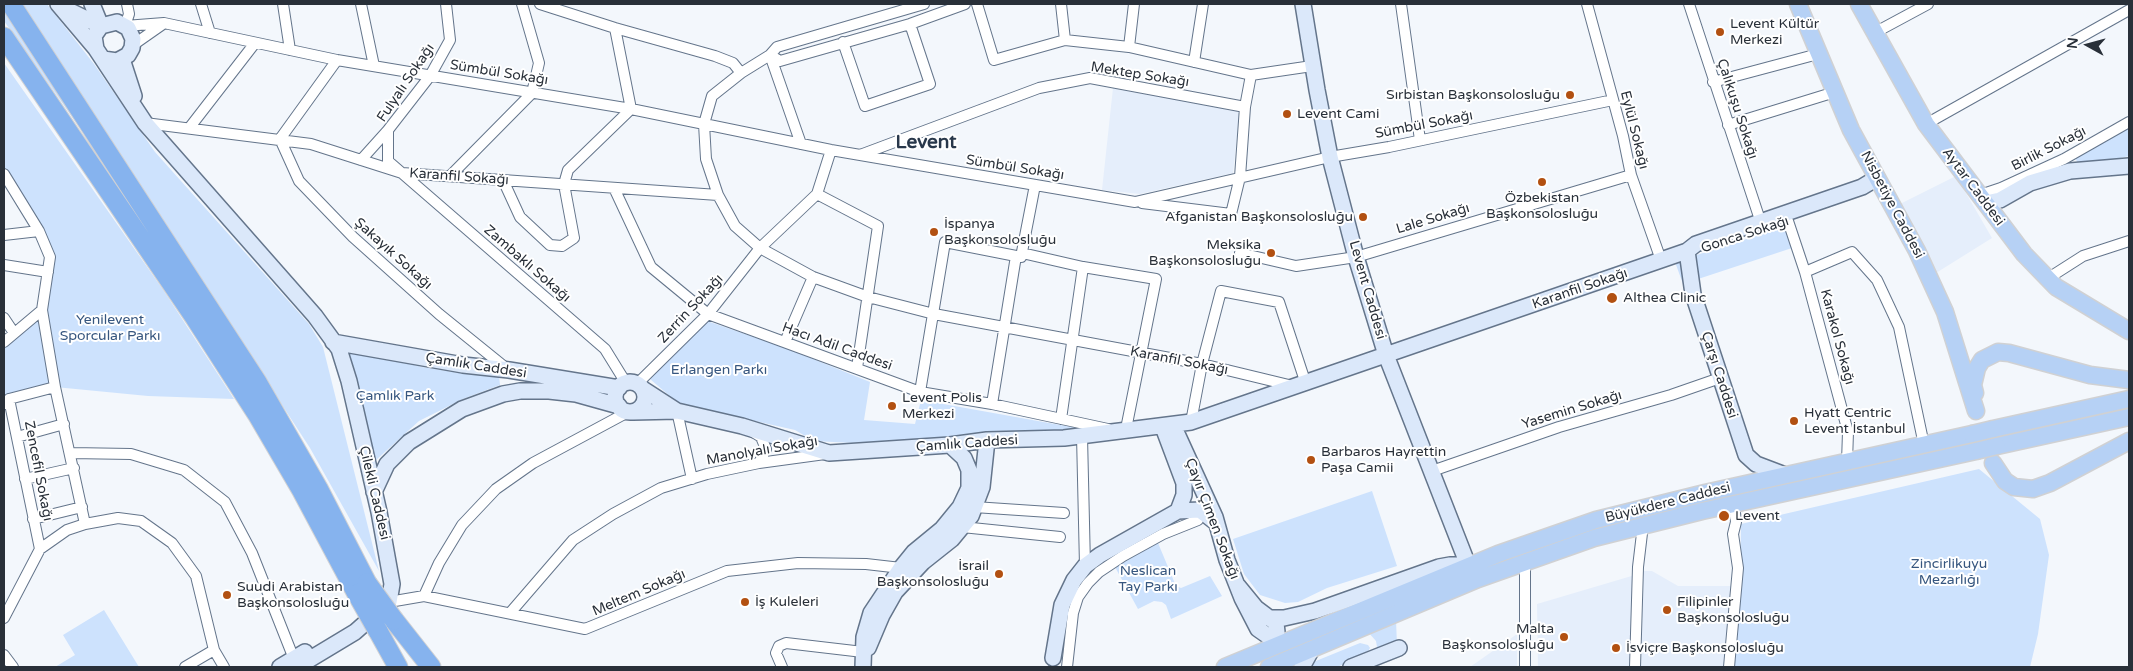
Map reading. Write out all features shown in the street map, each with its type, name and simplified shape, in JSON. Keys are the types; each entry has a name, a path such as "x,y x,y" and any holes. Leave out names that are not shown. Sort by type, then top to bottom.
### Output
{"highway":[{"path":"11,4 257,382 319,490 362,588 373,627 388,667"},
{"path":"4,37 195,318 257,414 362,588"},
{"path":"373,627 398,667"},
{"path":"373,627 419,667"},
{"path":"373,627 431,667"}],"main road":[{"name":"Nisbetiye Caddesi","path":"1798,4 1852,130 1917,251 1945,312 1976,411 1974,375 1982,360 1998,352 2009,353 2090,375 2129,380"},
{"name":"Aytar Caddesi","path":"1860,4 1926,124 2003,226 2047,279 2068,295 2129,332"},
{"name":"Büyükdere Caddesi","path":"1225,667 1468,565 1596,520 1784,475 2129,399"},
{"name":"Büyükdere Caddesi","path":"1271,667 1525,561 1585,541 1643,525 1734,504 2129,417"},
{"path":"1993,463 2005,482 2014,487 2033,489 2050,483 2129,441"},
{"path":"1251,657 1271,667"}],"street":[{"path":"92,4 101,26"},
{"path":"126,26 129,14 127,4"},
{"path":"201,4 210,33"},
{"path":"283,4 290,50"},
{"path":"361,4 374,66"},
{"name":"Fulyalı Sokağı","path":"402,173 388,160 388,130 430,76 450,40 446,4"},
{"path":"450,176 532,93 538,63 522,4"},
{"path":"540,4 615,28 715,56 733,63 741,73"},
{"name":"Karanfil Sokağı","path":"924,4 905,7 777,47 770,55 741,73 712,96 704,124 706,159 718,195 735,226 760,248 813,277 868,298 1004,329 1202,364 1301,386 1661,260"},
{"path":"770,55 780,61 910,24 966,4"},
{"path":"977,4 994,60 1065,40 1128,47 1251,75 1312,66"},
{"path":"1061,4 1065,40"},
{"path":"1128,47 1134,4"},
{"path":"1194,62 1203,4"},
{"name":"Levent Caddesi","path":"1303,4 1312,66 1330,157 1356,257 1386,355 1468,565"},
{"path":"1401,4 1420,140"},
{"name":"Eylül Sokağı","path":"1587,4 1631,175 1661,260"},
{"name":"Çalıkuşu Sokağı","path":"1689,4 1713,82 1762,226"},
{"path":"1876,32 1928,4"},
{"path":"59,5 101,26"},
{"name":"Çilekli Caddesi","path":"59,5 99,54 142,117 315,316 339,349 349,381 382,568 383,590 375,602 373,627"},
{"path":"1926,124 2129,10"},
{"path":"112,22 126,26 132,36 133,45 130,52 122,59 114,61 99,54 94,36 101,26 112,22"},
{"path":"133,45 164,23"},
{"name":"Sümbül Sokağı","path":"126,26 164,23 337,60 631,109 831,150 1135,202 1231,214 1240,177"},
{"path":"843,42 865,106 930,84 910,24"},
{"path":"503,180 520,217 550,246 562,246 574,238 564,184 568,170 631,109 615,28"},
{"path":"190,127 255,42"},
{"path":"1713,82 1818,54"},
{"path":"770,55 801,144"},
{"name":"Çilekli Caddesi","path":"122,59 142,117"},
{"path":"280,140 337,60"},
{"path":"1240,177 1245,107 1251,75"},
{"name":"Mektep Sokağı","path":"859,155 1039,88 1090,78 1245,107"},
{"path":"1728,125 1835,92"},
{"name":"Sümbül Sokağı","path":"1135,202 1330,157 1613,100"},
{"name":"Karanfil Sokağı","path":"142,117 190,127 311,144 402,173 718,195"},
{"name":"Birlik Sokağı","path":"2067,165 2129,122"},
{"path":"361,160 388,130"},
{"name":"Şakayık Sokağı","path":"280,140 299,181 353,237 439,314 509,370"},
{"path":"831,150 817,194 878,226 857,368"},
{"path":"1983,199 2000,200 2067,165 2104,169"},
{"path":"2003,226 2006,206 2014,197 2047,184 2104,169 2129,166"},
{"name":"Zambaklı Sokağı","path":"402,173 605,349 631,386"},
{"path":"4,174 39,231 50,258 42,310 55,388 71,453 85,524"},
{"name":"Lale Sokağı","path":"1240,254 1296,266 1356,257 1631,175"},
{"name":"Gonca Sokağı","path":"1762,226 1788,221 1880,183"},
{"name":"Gonca Sokağı","path":"1661,260 1687,251 1693,252 1862,187 1880,183"},
{"path":"992,404 1004,329 1035,185"},
{"name":"Hacı Adil Caddesi","path":"614,188 651,267 708,314 920,392 992,404 1121,430"},
{"name":"Zerrin Sokağı","path":"631,386 708,314 760,248 817,194"},
{"name":"Karakol Sokağı","path":"1788,221 1805,272 1848,432 1847,462"},
{"path":"4,235 39,231"},
{"path":"920,392 934,314 944,242 1156,279 1141,354 1121,430"},
{"path":"2047,279 2083,256 2129,242"},
{"name":"Çarşı Caddesi","path":"1687,251 1693,294 1746,454 1756,464 1784,475"},
{"path":"1805,272 1852,252 1877,280 1898,327 1924,445"},
{"path":"4,265 48,272"},
{"path":"1061,419 1082,267"},
{"path":"785,342 813,277"},
{"path":"1183,445 1191,422 1202,364 1221,292 1279,302 1301,386"},
{"path":"4,342 42,310"},
{"path":"4,318 14,333"},
{"name":"Çamlık Caddesi","path":"333,342 463,366 631,386 677,411"},
{"name":"Yasemin Sokağı","path":"1432,471 1558,427 1672,395 1720,378"},
{"path":"424,596 439,563 462,525 496,489 533,463 627,410 644,403 631,386 616,395 627,410"},
{"name":"Çamlık Caddesi","path":"374,492 387,464 409,442 462,409 502,394 520,390 576,394 627,410 677,411 742,426 829,453 950,446 987,440 1064,438 1168,426 1191,422 1301,386"},
{"path":"6,402 55,388"},
{"name":"Zencefil Sokağı","path":"6,402 16,437 40,549"},
{"path":"677,411 692,479"},
{"path":"16,437 64,424"},
{"path":"742,426 762,437 766,449 759,463"},
{"path":"1168,426 1184,483 1184,495 1178,511"},
{"name":"Çayır Çimen Sokağı","path":"1168,426 1183,445 1217,526 1226,560 1238,586 1263,623"},
{"path":"1082,436 1085,566"},
{"path":"907,570 914,552 942,529 960,507 969,503 982,487 987,440"},
{"path":"782,667 776,653 780,646 786,643 863,660 864,638 871,613 907,570 952,539 962,527 969,503 969,470 964,458 950,446"},
{"path":"71,453 132,454 184,470 225,502 252,553 296,663"},
{"name":"Manolyalı Sokağı","path":"510,613 573,540 613,514 661,488 759,463 829,453"},
{"path":"364,469 381,467 387,464"},
{"path":"25,479 74,468"},
{"name":"Çilekli Caddesi","path":"364,469 374,492 392,576 389,602"},
{"path":"969,503 1064,513"},
{"path":"1729,667 1738,568 1733,534 1736,522 1734,504"},
{"path":"33,519 82,507"},
{"path":"1053,658 1062,605 1074,580 1085,566 1100,554 1178,511 1200,510 1213,519 1217,526"},
{"path":"1163,520 1179,516 1198,520 1211,531 1226,560"},
{"path":"4,618 40,549 67,530 85,524 118,518 141,521 172,543 196,576 214,650 224,667"},
{"path":"1067,667 1073,613 1078,597 1088,583 1099,572 1124,556 1163,534 1198,520"},
{"path":"1634,667 1638,567 1643,525"},
{"path":"962,527 1060,537"},
{"path":"1525,561 1525,667"},
{"name":"Meltem Sokağı","path":"389,602 424,596 585,629 727,571 798,563 866,564 907,570"},
{"path":"1251,657 1257,646 1263,623 1315,611 1439,567 1468,565"},
{"path":"392,576 404,599"},
{"path":"280,667 296,663 373,627 389,602"},
{"path":"1351,667 1399,648"},
{"path":"1302,667 1312,649"},
{"path":"185,667 214,650"},
{"path":"4,656 13,667"}],"shaded area":[{"path":"1113,88 1240,109 1233,173 1140,194 1102,190"},
{"path":"1956,176 1992,238 1936,273 1900,204"},
{"path":"1640,571 1652,571 1678,586 1734,586 1726,667 1636,667"},
{"path":"1635,575 1631,667 1538,667 1537,604"},
{"path":"1517,634 1517,667 1470,667"}],"green space":[{"path":"21,4 47,4 94,64 155,152 309,324 323,347 379,571 310,448"},
{"path":"4,5 109,169 4,21"},
{"name":"Yenilevent Sporcular Parkı","path":"4,63 164,291 234,399 148,396 55,387 4,405 4,342 42,310 50,257 4,175"},
{"path":"2129,128 2129,156 2080,167 2074,156"},
{"path":"1784,227 1792,248 1683,284 1675,262"},
{"name":"Erlangen Parkı","path":"707,321 786,348 870,382 864,420 915,424 921,400 1088,430 872,444 814,441 795,430 679,404 650,379"},
{"name":"Çamlık Park","path":"348,348 422,367 460,373 499,376 500,385 463,399 419,421 375,461"},
{"name":"Zincirlikuyu Mezarlığı","path":"1979,469 2040,519 2049,555 2038,634 2030,667 1734,667 1740,602 1741,524"},
{"path":"1372,491 1397,566 1327,588 1298,602 1285,603 1260,595 1244,574 1233,539"},
{"name":"Neslican Tay Parkı","path":"1158,543 1176,586 1181,588 1210,576 1222,596 1171,619 1166,605 1162,602 1154,601 1138,609 1115,567"},
{"path":"104,610 139,667 55,667 75,655 63,635"},
{"path":"1396,620 1397,645 1378,653 1376,641 1368,632"},
{"path":"1360,643 1368,645 1370,648 1366,655 1337,667 1308,667 1311,663"}],"place":[{"name":"Levent Kültür Merkezi","path":"1720,32"},
{"name":"Sırbistan Başkonsolosluğu","path":"1570,95"},
{"name":"Levent Cami","path":"1287,114"},
{"name":"Özbekistan Başkonsolosluğu","path":"1542,182"},
{"name":"Afganistan Başkonsolosluğu","path":"1363,217"},
{"name":"İspanya Başkonsolosluğu","path":"934,232"},
{"name":"Meksika Başkonsolosluğu","path":"1271,253"},
{"name":"Althea Clinic","path":"1612,298"},
{"name":"Levent Polis Merkezi","path":"892,406"},
{"name":"Hyatt Centric Levent İstanbul","path":"1794,421"},
{"name":"Barbaros Hayrettin Paşa Camii","path":"1311,460"},
{"name":"Levent","path":"1724,516"},
{"name":"İsrail Başkonsolosluğu","path":"999,574"},
{"name":"Suudi Arabistan Başkonsolosluğu","path":"227,595"},
{"name":"İş Kuleleri","path":"745,602"},
{"name":"Filipinler Başkonsolosluğu","path":"1667,610"},
{"name":"Malta Başkonsolosluğu","path":"1564,637"},
{"name":"İsviçre Başkonsolosluğu","path":"1616,648"}],"district":[{"name":"Levent","path":"926,143"}]}
